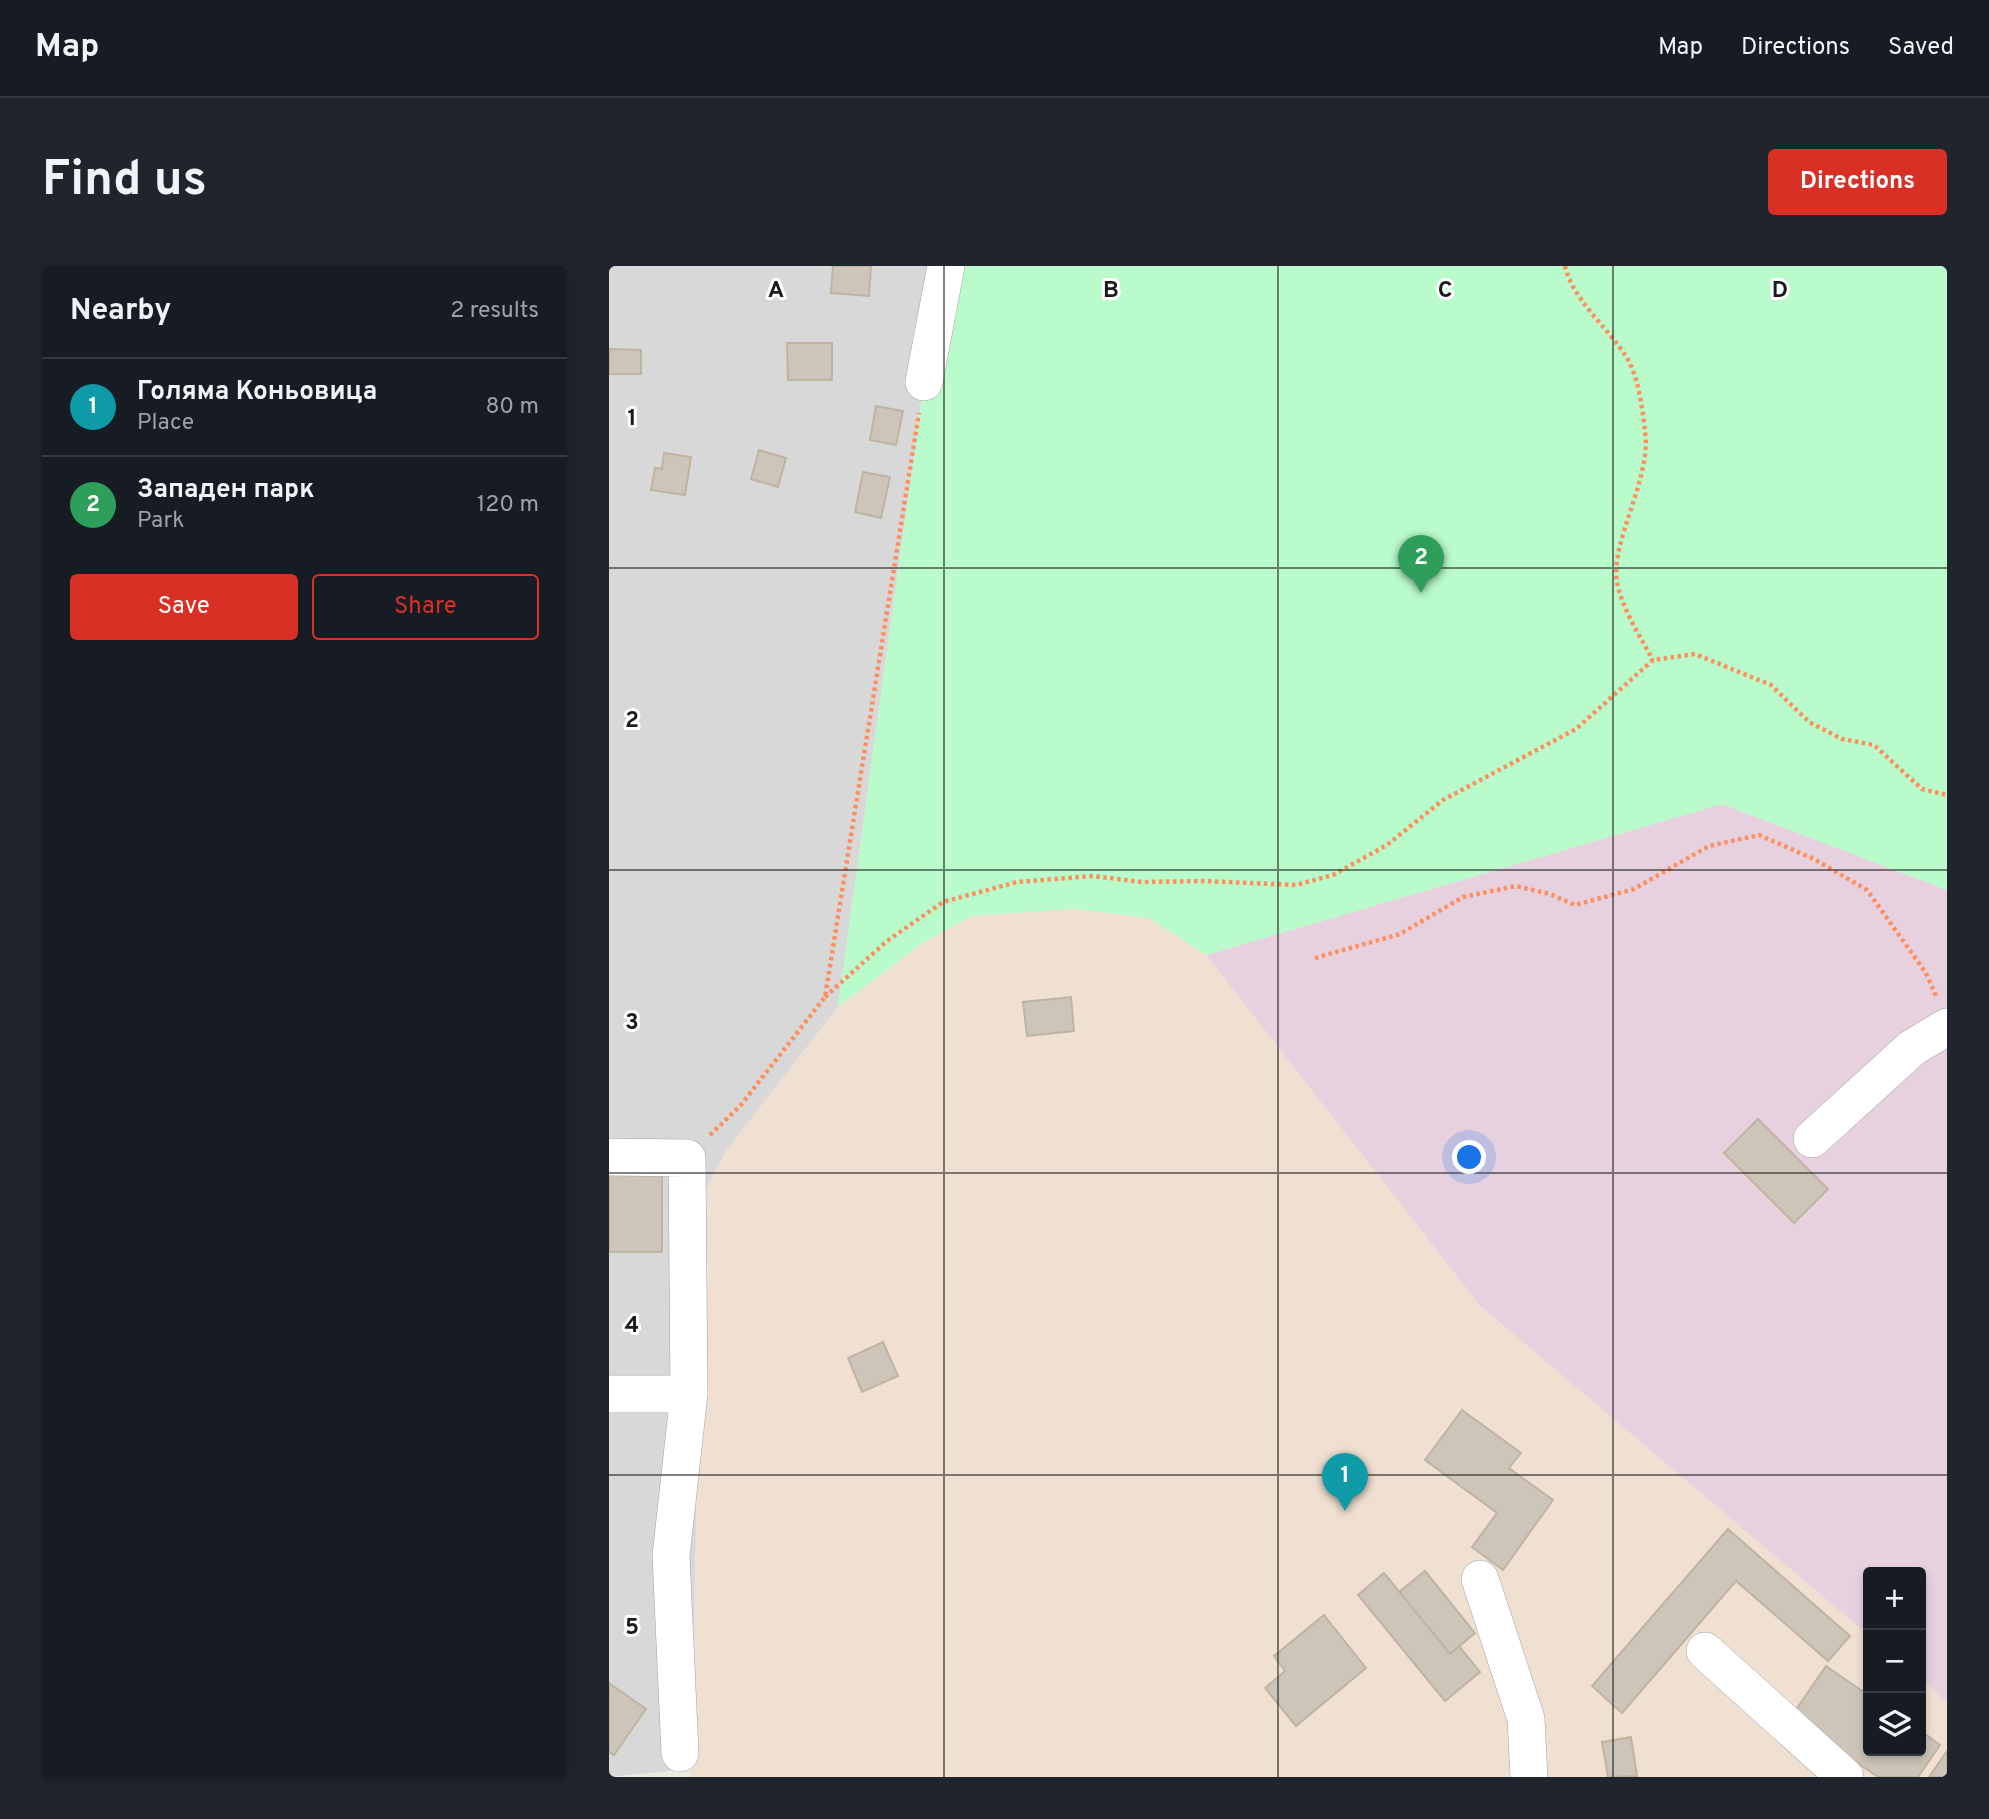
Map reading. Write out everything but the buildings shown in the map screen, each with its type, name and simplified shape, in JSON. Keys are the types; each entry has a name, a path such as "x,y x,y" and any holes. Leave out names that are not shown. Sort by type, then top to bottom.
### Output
{"street":[{"path":"924,382 946,266"},
{"path":"1812,1139 1912,1048 1942,1012"},
{"path":"609,1157 687,1158 689,1394 671,1556 680,1752"},
{"path":"609,1394 689,1394"},
{"path":"1480,1579 1526,1719 1529,1777"},
{"path":"1705,1651 1845,1777"}],"path":[{"path":"1565,266 1597,321 1627,359 1638,388 1646,434 1639,486 1621,543 1617,580 1633,624 1653,660"},
{"path":"825,997 866,729 924,382"},
{"path":"687,1158 740,1106 825,997 887,941 943,902 1017,882 1093,876 1142,882 1204,881 1296,885 1333,875 1387,845 1443,800 1576,729 1653,660 1695,654 1771,685 1809,722 1842,739 1874,745 1922,789 1947,795"},
{"path":"1315,958 1400,934 1463,897 1516,886 1550,894 1575,905 1634,889 1709,846 1759,835 1814,859 1867,890 1926,973 1942,1012"}],"shaded area":[{"path":"609,266 946,266 924,382 838,1007 726,1151 703,1195 691,1769 609,1777"},
{"path":"1722,804 1947,890 1947,1702 1926,1683 1926,1567 1863,1567 1863,1631 1480,1306 1206,955"},
{"path":"1075,909 1149,918 1206,955 1480,1306 1863,1631 1863,1756 1926,1756 1926,1683 1947,1702 1947,1777 691,1777 703,1195 726,1151 838,1007 924,942 972,916"}],"green space":[{"path":"946,266 1947,266 1947,890 1722,804 1206,955 1149,918 1075,909 972,916 924,942 838,1007 924,382"}],"place":[{"name":"Западен парк","path":"1421,593"},
{"name":"Голяма Коньовица","path":"1345,1511"}]}
